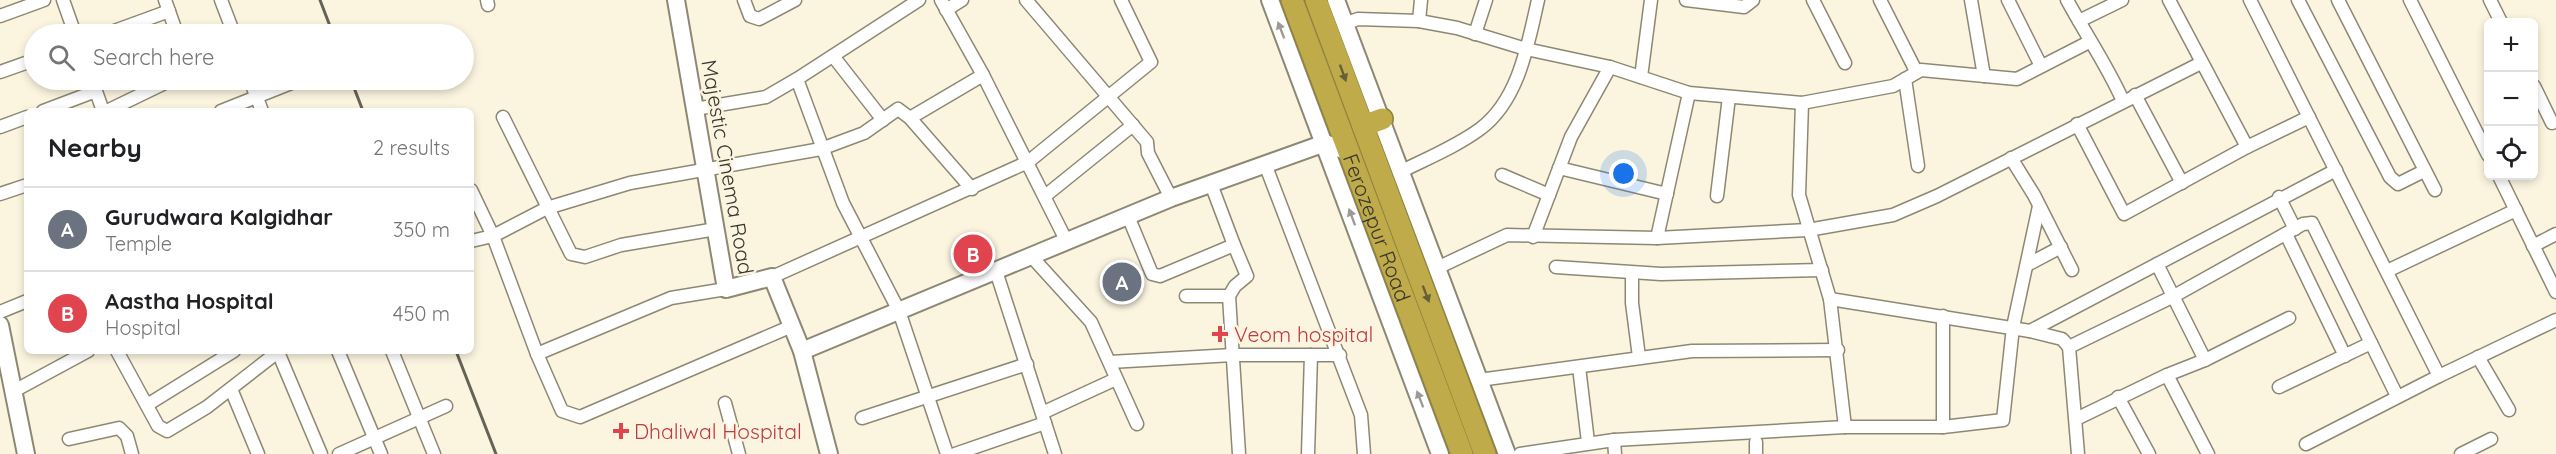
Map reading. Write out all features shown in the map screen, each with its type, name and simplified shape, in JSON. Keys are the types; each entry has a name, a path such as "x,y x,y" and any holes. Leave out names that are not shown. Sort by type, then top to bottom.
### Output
{"highway":[{"name":"Ferozepur Road","path":"1292,0 1348,152 1395,242 1485,454"},
{"name":"Ferozepur Road","path":"1319,9 1372,122 1395,242 1462,454"}],"street":[{"path":"0,16 44,0"},
{"path":"63,0 71,24"},
{"path":"221,0 230,24"},
{"name":"Majestic Cinema Road","path":"676,0 726,289 772,277 802,351 829,454"},
{"path":"744,0 750,16 759,19 795,0"},
{"path":"695,109 766,97 797,80 918,0"},
{"path":"962,0 943,5 983,75 1067,242"},
{"path":"1026,0 1147,142 1148,153 1171,198"},
{"path":"772,277 1028,162 1151,62 1121,0"},
{"path":"1270,0 1440,454"},
{"path":"1336,0 1372,122 1402,171 1507,454"},
{"path":"1419,21 1421,0"},
{"path":"1475,34 1486,0"},
{"path":"1402,171 1474,133 1486,123 1515,83 1538,0"},
{"path":"1641,77 1651,0"},
{"path":"1688,0 1744,8 1754,0"},
{"path":"1813,0 1845,63"},
{"path":"1880,0 1916,71"},
{"path":"1971,0 1983,76"},
{"path":"2008,0 2041,66"},
{"path":"2067,0 2089,42 2106,63 2123,101"},
{"path":"2169,0 2247,147"},
{"path":"2250,0 2439,376"},
{"path":"2298,0 2390,177 2398,184 2424,171"},
{"path":"2338,0 2435,190"},
{"path":"2410,0 2484,147"},
{"path":"2490,0 2499,18"},
{"path":"2079,21 2114,2"},
{"path":"127,24 167,5 174,24"},
{"path":"1344,24 1358,19 1419,21 1526,49 1610,67 1689,93 1802,103 1893,86 1916,71 2017,79 2089,42"},
{"path":"832,56 883,120"},
{"path":"1437,268 1501,237 1657,238 1808,230 1901,212 2201,63"},
{"path":"0,72 24,64"},
{"path":"1533,237 1571,137 1610,67"},
{"path":"910,118 983,75"},
{"path":"1905,79 1918,166"},
{"path":"797,80 821,149 860,237 899,311 947,454"},
{"path":"49,108 84,90"},
{"path":"96,90 104,108"},
{"path":"111,108 150,90"},
{"path":"254,90 261,108"},
{"path":"228,108 273,90"},
{"path":"1657,238 1689,93"},
{"path":"2538,94 2553,123"},
{"path":"2135,95 2182,183"},
{"path":"1717,196 1729,97"},
{"path":"1802,103 1798,190 1830,298 1838,350 1845,427"},
{"path":"474,240 493,236 547,208 630,183 821,149 864,133 898,109 910,118 972,189"},
{"path":"503,117 566,248 578,257 621,245 716,229"},
{"path":"2077,124 2124,214 2247,147 2309,117"},
{"path":"0,128 24,118"},
{"path":"1045,196 1133,125"},
{"path":"802,351 1171,198 1325,143 1348,152"},
{"path":"2011,158 2072,270"},
{"path":"1265,164 1361,416 1364,454"},
{"path":"1559,168 1667,194"},
{"path":"2030,330 2278,198 2336,170"},
{"path":"1502,175 1549,195"},
{"path":"2501,180 2556,292"},
{"path":"1211,184 1247,276 1235,286 1229,296 1239,454"},
{"path":"0,194 24,186"},
{"path":"474,196 493,236 537,354 562,411 580,417 792,326"},
{"path":"2278,198 2290,232 2344,356"},
{"path":"1520,454 1588,442 1614,440 1845,427 1943,427 2002,420 2013,327 2039,206"},
{"path":"2387,271 2516,210"},
{"path":"1128,216 1155,275 1234,245"},
{"path":"2069,348 2174,296 2308,223 2315,226 2397,396"},
{"path":"2534,246 2556,234"},
{"path":"2027,265 2061,247"},
{"path":"1031,256 1091,322 1137,424"},
{"path":"2157,264 2205,360"},
{"path":"1556,267 1632,273 1822,270"},
{"path":"996,271 1055,454"},
{"path":"1632,273 1632,303 1639,357"},
{"path":"537,354 671,298 726,289"},
{"path":"1186,296 1229,296"},
{"path":"1830,298 2030,330 2062,339 2069,348 2078,454"},
{"path":"0,312 24,302"},
{"path":"1943,316 1943,427"},
{"path":"2076,419 2118,397 2205,360 2289,318"},
{"path":"2306,444 2397,396 2556,320"},
{"path":"0,325 4,361 14,391 26,454"},
{"path":"2278,387 2371,343"},
{"path":"1479,380 1692,351 1838,350"},
{"path":"14,391 82,354"},
{"path":"119,354 158,426 167,430 207,407 276,354"},
{"path":"147,405 229,354"},
{"path":"280,354 321,454"},
{"path":"339,354 381,454"},
{"path":"393,354 434,454"},
{"path":"1110,362 1233,355 1340,356"},
{"path":"1308,454 1311,355"},
{"path":"2478,357 2509,410"},
{"path":"862,418 1027,364"},
{"path":"1579,367 1588,442"},
{"path":"2167,375 2208,454"},
{"path":"955,454 1043,418 1116,379"},
{"path":"231,389 258,454"},
{"path":"2118,397 2149,454"},
{"path":"725,403 739,454"},
{"path":"339,454 420,420 446,406"},
{"path":"69,440 119,428 127,436 132,454"},
{"path":"2461,454 2492,439"},
{"path":"1614,440 1615,454"}],"railway":[{"path":"320,0 329,24"},
{"path":"355,90 362,108"},
{"path":"457,354 496,454"}],"place":[{"name":"Aastha Hospital","path":"973,254"},
{"name":"Gurudwara Kalgidhar","path":"1122,282"},
{"name":"Veom hospital","path":"1220,334"},
{"name":"Dhaliwal Hospital","path":"621,431"}]}
